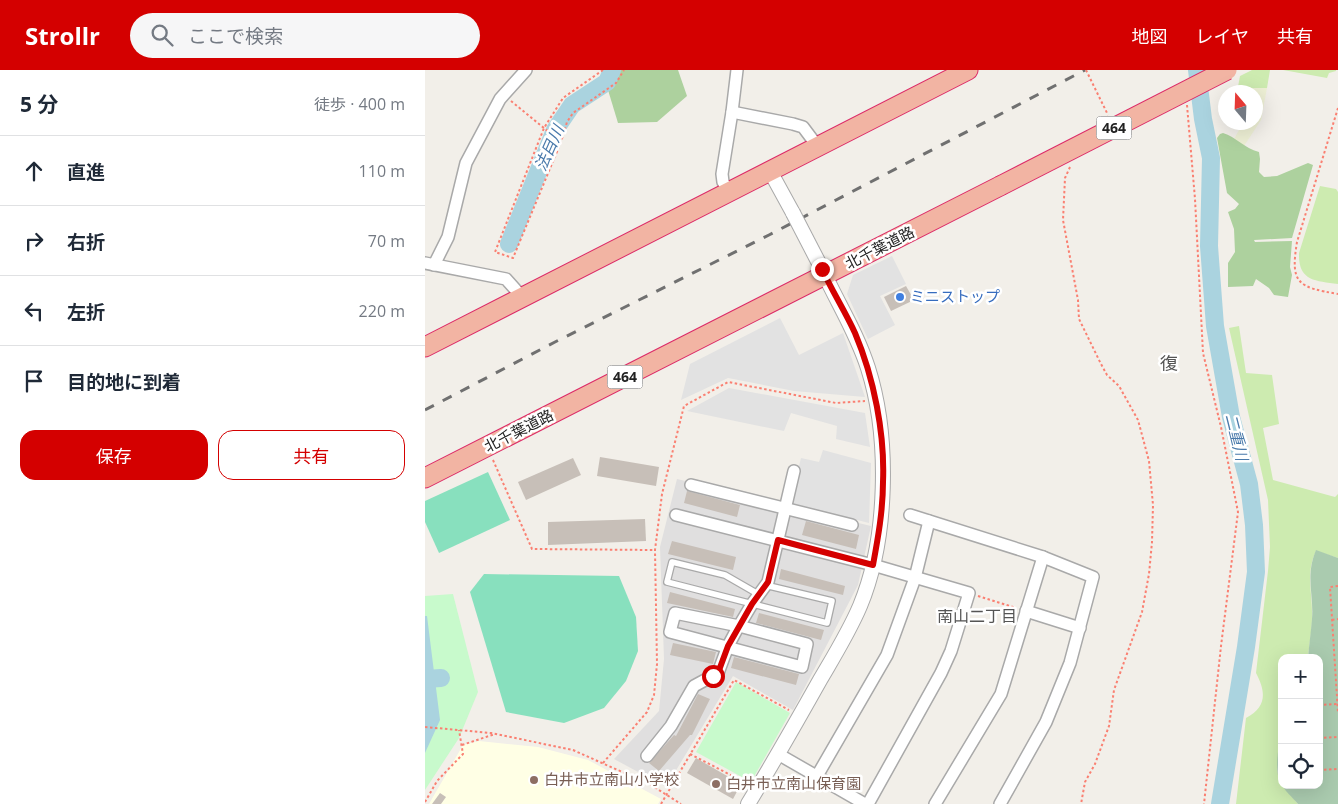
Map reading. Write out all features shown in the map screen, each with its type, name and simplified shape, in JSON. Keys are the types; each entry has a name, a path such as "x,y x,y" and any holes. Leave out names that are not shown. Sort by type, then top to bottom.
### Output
{"highway":[{"path":"425,347 729,192 773,175 818,147 967,70"},
{"name":"北千葉道路","path":"425,478 823,272 1000,186 1227,70"}],"street":[{"path":"523,298 506,279 428,264 448,237 465,163 504,95 526,70"},
{"path":"729,192 723,182 722,174 737,70"},
{"path":"732,112 803,127 818,147"},
{"path":"748,804 845,637 860,606 873,565 878,538 883,482 882,449 875,400 868,369 855,332 773,175"},
{"path":"647,756 671,726 694,686 718,673 728,646 758,594 768,582 794,470"},
{"path":"691,485 852,525"},
{"path":"677,515 873,565 969,594 951,651 941,673 867,804 778,754"},
{"path":"910,515 1043,557 1093,577 1069,663 1046,722 1000,804"},
{"path":"817,776 887,654 915,578 929,521"},
{"path":"935,804 1001,694 1043,557"},
{"path":"1026,611 1080,628"},
{"path":"675,613 739,626 807,644 803,667 670,632 675,613"}],"lane":[{"path":"758,594 667,582 672,562 725,575 758,594 827,623 831,601 758,594"}],"path":[{"path":"603,70 563,98 543,128 495,252 513,258 561,142 567,122 573,113 616,83 624,70"},
{"path":"1086,70 1111,119"},
{"path":"504,95 561,142"},
{"path":"1187,97 1195,199 1203,353 1221,427 1238,512 1204,804"},
{"path":"1338,108 1297,242 1293,264 1295,272 1304,285 1314,290 1338,294"},
{"path":"1072,165 1065,178 1063,220 1078,300 1079,319 1107,375 1119,386 1138,420 1149,461 1153,504 1149,574 1142,612 1114,690 1109,726 1095,764 1085,782 1081,804"},
{"path":"603,763 647,712 654,695 657,664 655,550 662,494 684,406 728,382 836,403 875,400"},
{"path":"492,458 532,548 655,550"},
{"path":"1338,586 1330,587 1338,713"},
{"path":"969,594 1026,611"},
{"path":"1332,620 1338,619"},
{"path":"661,804 733,680 799,716"},
{"path":"1323,705 1338,706"},
{"path":"425,727 496,734 573,750 651,785 681,804"},
{"path":"425,802 437,781 463,754 459,730"},
{"path":"462,745 496,734"},
{"path":"1323,738 1338,737"},
{"path":"690,754 757,789"},
{"path":"1323,770 1338,769"}],"shaded area":[{"path":"1263,88 1267,88 1263,109"},
{"path":"1239,130 1254,130 1244,146 1234,139"},
{"path":"892,256 906,284 880,296 895,325 868,339 847,294 853,275"},
{"path":"780,318 799,355 843,333 865,397 794,391 728,378 681,400 690,364"},
{"path":"729,388 865,413 870,447 836,439 837,426 791,413 784,431 687,411"},
{"path":"823,450 871,463 869,523 790,503 801,458 819,462"},
{"path":"677,479 871,526 858,585 793,710 733,676 666,787 614,759 659,711 664,659 660,547"},
{"path":"1316,550 1338,558 1338,804 1298,804 1285,789 1323,789 1323,654 1308,654 1312,619 1310,577"},
{"name":"白井市立南山小学校","path":"479,741 538,747 588,760 661,799 658,804 429,804 463,745"}],"green space":[{"path":"618,70 678,70 687,96 657,122 618,123 608,90"},
{"path":"1252,70 1270,70 1267,88 1263,88 1263,85 1238,85 1240,76"},
{"path":"1283,70 1336,71 1329,73 1327,78"},
{"path":"1223,133 1259,152 1259,172 1264,177 1277,176 1308,163 1313,165 1292,238 1254,240 1255,242 1292,241 1290,267 1292,275 1288,297 1274,295 1269,288 1256,279 1253,286 1228,287 1228,263 1235,252 1234,229 1228,212 1235,209 1239,204 1227,193 1217,138"},
{"path":"1320,186 1336,189 1338,192 1338,284 1309,278 1301,269 1299,262 1299,253"},
{"path":"1239,326 1246,373 1272,375 1279,424 1263,428 1273,480 1335,497 1338,494 1338,558 1316,551 1311,568 1312,623 1308,654 1278,654 1278,789 1286,789 1298,804 1236,804 1246,718 1258,709 1263,699 1262,686 1256,673 1270,547 1268,500 1229,328"},
{"path":"488,472 510,520 439,553 425,522 425,501"},
{"path":"484,574 619,576 636,617 638,651 626,681 604,708 564,723 506,712 470,592"},
{"path":"453,594 478,692 459,738 425,790 425,596"},
{"path":"736,682 790,713 751,782 696,752"}],"water":[{"path":"425,616 427,616 440,720 425,753"}],"building":[{"path":"906,286 914,300 891,311 884,297"},
{"path":"600,457 659,467 656,486 597,476"},
{"path":"573,458 581,475 526,500 518,482"},
{"path":"687,491 740,505 737,517 684,503"},
{"path":"645,519 646,541 548,545 548,522"},
{"path":"806,521 859,535 856,549 802,535"},
{"path":"672,541 736,557 733,570 668,554"},
{"path":"781,569 845,586 843,595 779,579"},
{"path":"670,592 735,609 733,617 667,603"},
{"path":"759,613 824,630 821,640 756,623"},
{"path":"673,643 716,652 713,664 670,655"},
{"path":"734,657 799,674 796,685 731,668"},
{"path":"698,694 710,699 692,735 659,771 649,763 674,735 676,736"},
{"path":"696,758 741,784 733,799 687,773"},
{"path":"440,793 446,797 441,804 432,804"}],"waterway":[{"name":"法目川","path":"509,244 555,130 572,105 607,82 612,70"},
{"name":"二重川","path":"1197,70 1203,119 1211,158 1209,246 1215,326 1231,417 1249,484 1254,525 1256,572 1246,647 1220,804"},
{"name":"法目川","path":"425,679 441,678"}],"railway":[{"path":"425,410 555,342 769,235 1085,70"}],"place":[{"name":"ミニストップ","path":"900,297"},
{"name":"白井市立南山小学校","path":"534,780"},
{"name":"白井市立南山保育園","path":"716,784"}],"district":[{"name":"復","path":"1169,364"},
{"name":"南山二丁目","path":"977,616"}],"route":[{"path":"713,676 718,673 728,646 752,604 768,582 778,540 873,565 878,538 883,482 882,449 875,400 868,369 855,332 822,269"}]}
